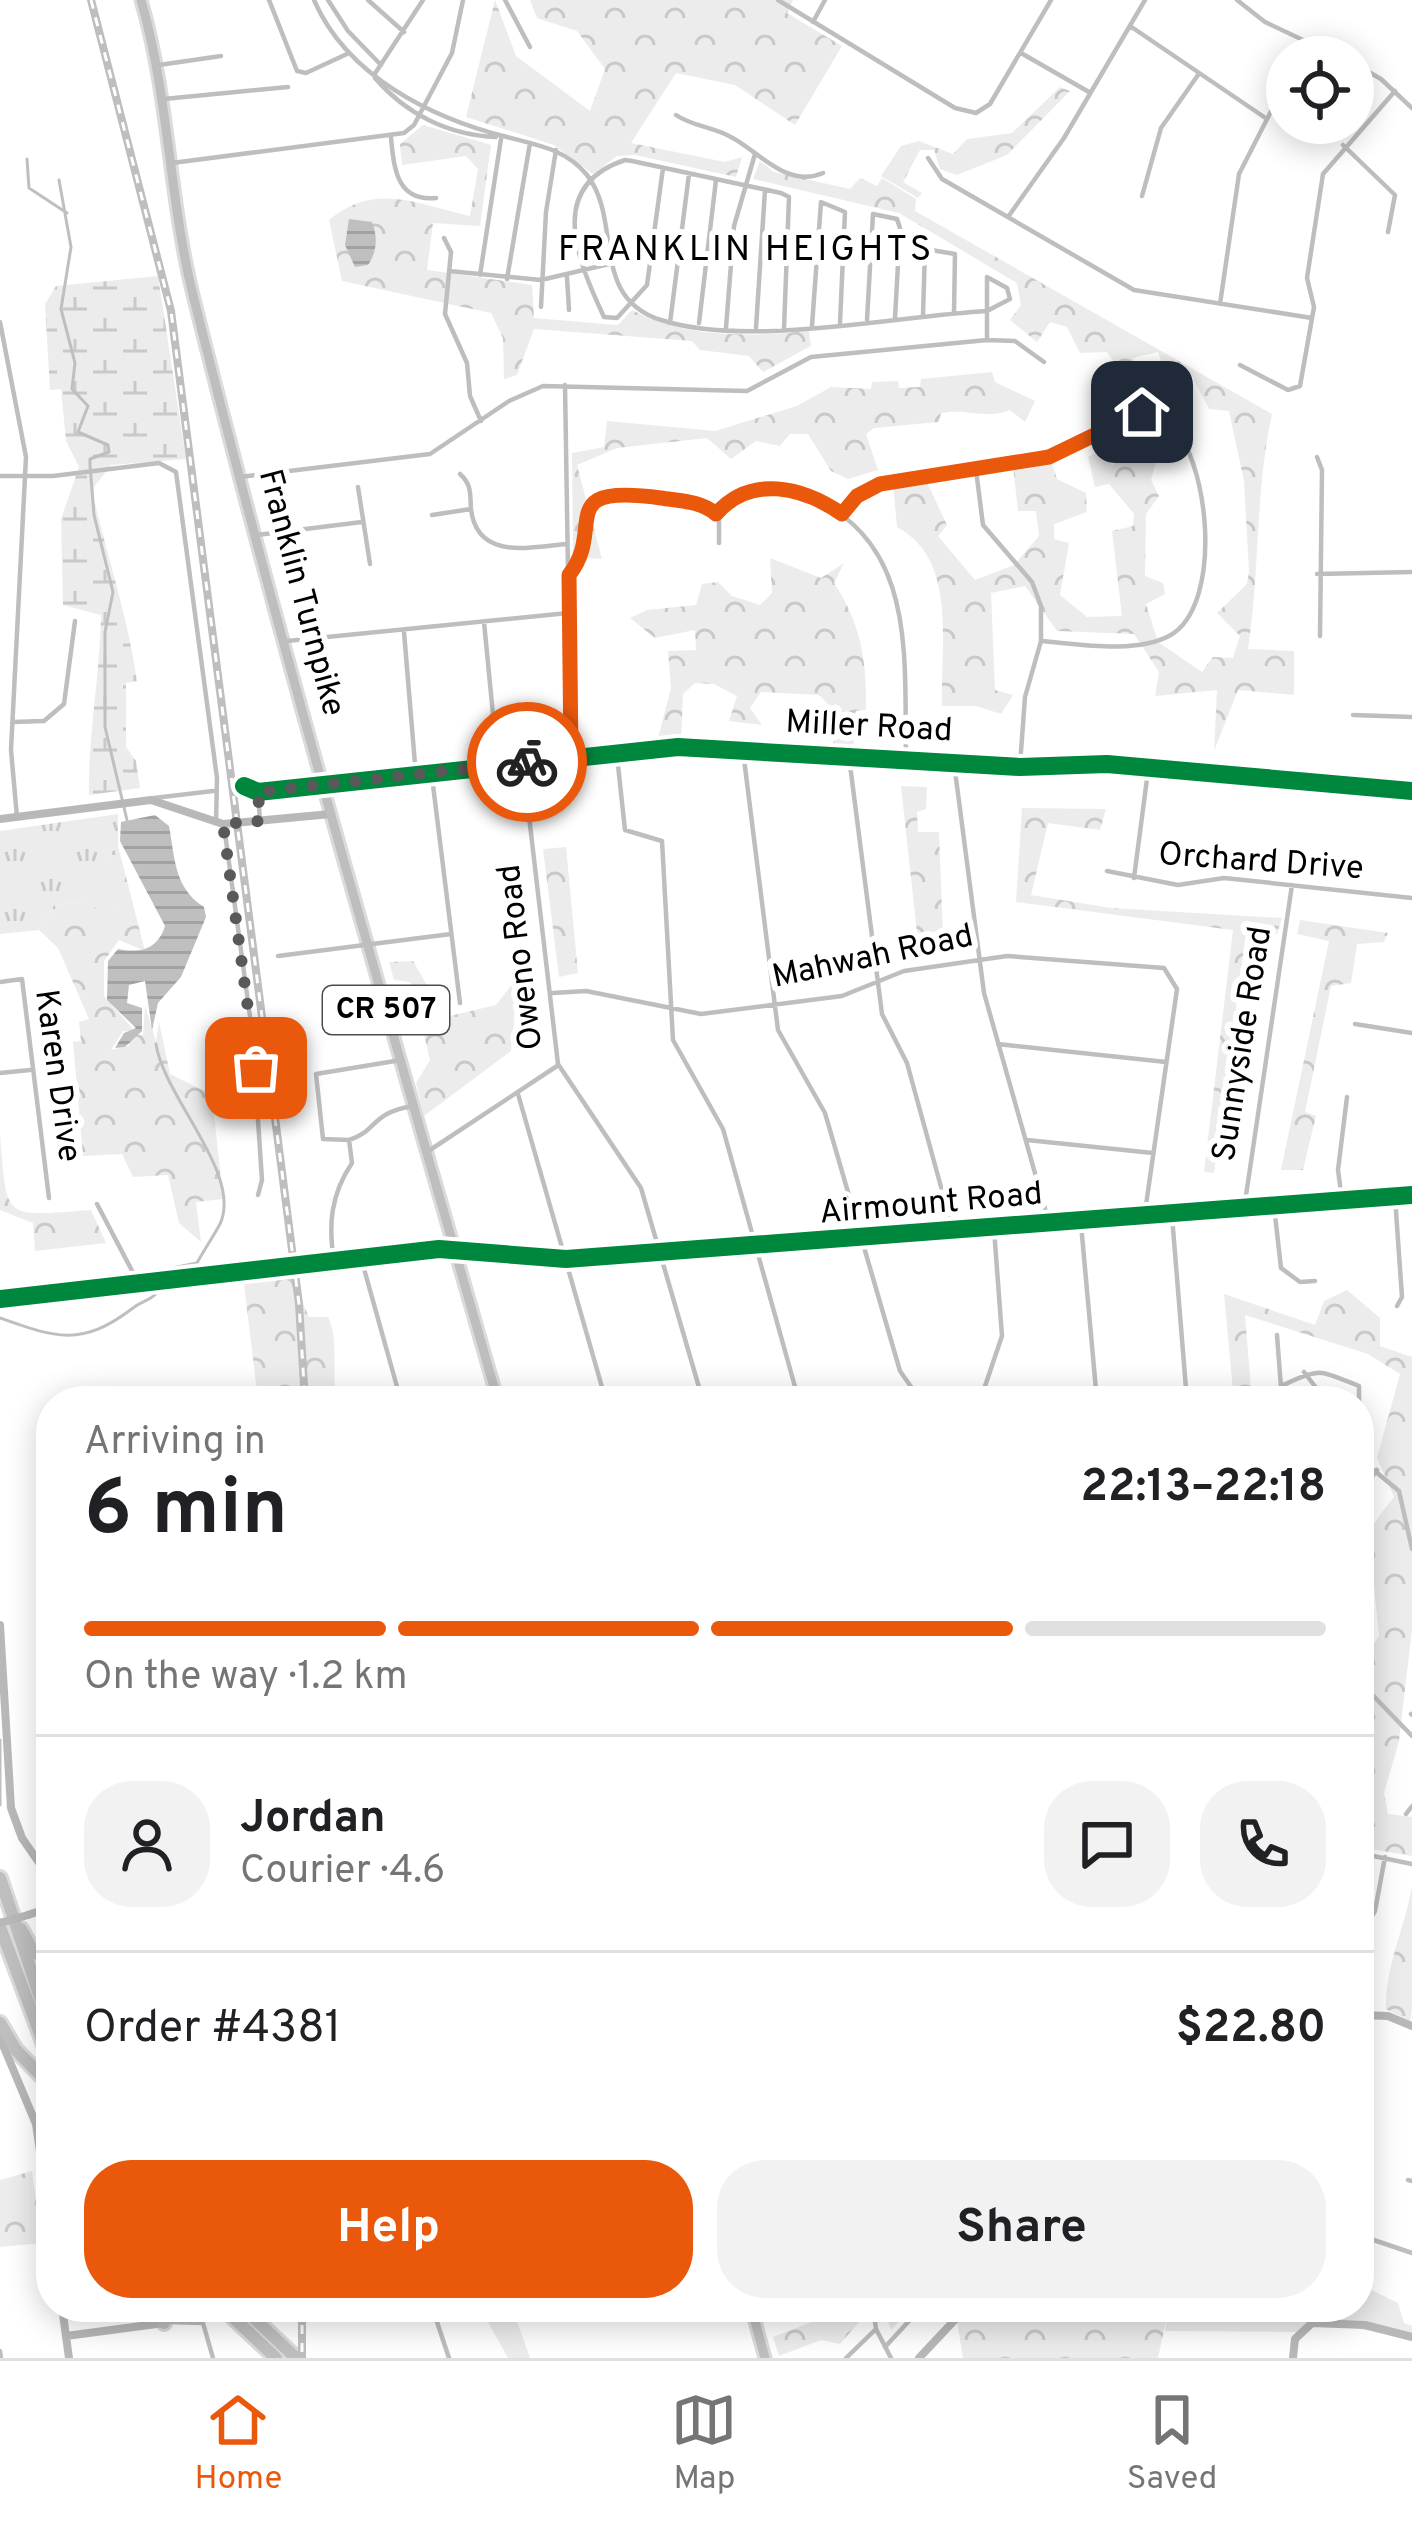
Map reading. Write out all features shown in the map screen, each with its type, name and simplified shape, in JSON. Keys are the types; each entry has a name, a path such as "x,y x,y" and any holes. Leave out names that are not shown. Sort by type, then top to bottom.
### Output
{"highway":[{"path":"0,1876 36,1954"},
{"path":"0,1876 36,1985"},
{"path":"2,1933 36,2023"},
{"path":"0,2023 36,2071"},
{"path":"237,2322 275,2358"},
{"path":"258,2322 296,2358"}],"main road":[{"name":"Franklin Turnpike","path":"142,0 159,64 187,268 240,477 366,943 494,1386"},
{"path":"755,2322 762,2358"}],"street":[{"path":"269,0 297,71 336,63 349,52"},
{"path":"314,0 349,52 419,116 448,128 556,150 591,180 601,201 610,264 632,302 670,323 784,329 987,311 1010,299 1007,288 987,277 987,311 987,340"},
{"path":"328,0 348,31 382,65"},
{"path":"374,75 423,0"},
{"path":"172,163 391,138 424,108 452,53 463,0"},
{"path":"506,0 530,47"},
{"path":"778,0 967,113 990,104 1051,0"},
{"path":"813,22 825,0"},
{"path":"1008,217 1145,0"},
{"path":"1237,0 1292,36"},
{"path":"1246,8 1253,0"},
{"path":"373,2 404,32"},
{"path":"1130,26 1266,118"},
{"path":"1021,53 1090,92"},
{"path":"159,64 221,56"},
{"path":"374,75 424,108 502,136"},
{"path":"1142,196 1161,128 1198,75"},
{"path":"1374,77 1412,108"},
{"path":"164,99 288,87"},
{"path":"1240,365 1288,390 1300,386 1312,318 1307,278 1318,192 1343,145 1395,91"},
{"path":"676,115 723,133 794,174 823,173"},
{"path":"1220,304 1239,174 1266,121"},
{"path":"480,275 502,136"},
{"path":"391,138 398,181 413,196 436,198"},
{"path":"507,279 530,143"},
{"path":"1343,145 1395,195 1388,232"},
{"path":"541,307 556,150"},
{"path":"726,328 743,186 755,154"},
{"path":"928,158 942,179 1117,284 1312,318"},
{"path":"663,168 647,285 617,318 604,317 587,271 574,210 577,192 626,160 765,190 790,200 784,329"},
{"path":"670,323 689,174"},
{"path":"699,326 716,180"},
{"path":"756,330 765,190"},
{"path":"812,326 818,206 828,203 845,212 840,323"},
{"path":"867,320 873,214 897,219 900,228 895,318"},
{"path":"444,238 452,252 445,314 467,363 470,396 481,421"},
{"path":"923,316 925,249 955,254 954,313"},
{"path":"449,272 541,280 610,264"},
{"path":"567,277 569,310"},
{"path":"0,322 26,474 14,722 17,817"},
{"path":"240,477 430,454 521,394 565,385 747,391 811,357 987,340 1015,341 1044,362"},
{"path":"565,385 571,757"},
{"path":"1153,413 1157,395"},
{"path":"842,514 857,496 880,484 1061,454 1128,416 1153,413 1180,433 1204,496 1202,584 1195,609 1178,630 1155,641 1041,641"},
{"path":"1317,458 1322,470 1317,574 1320,636"},
{"path":"0,476 159,463 179,478 217,778 214,791 254,1049 262,1180 258,1195"},
{"path":"976,470 987,532 1036,589 1041,641 1025,697 1020,767"},
{"path":"460,474 470,485 471,509 481,535 500,548 567,544"},
{"path":"358,487 370,563"},
{"path":"716,514 737,496 769,488 793,490 842,514 874,550 898,600 906,760"},
{"path":"569,575 578,562 586,518 604,496 625,493 703,505 716,514 719,543"},
{"path":"432,514 471,509"},
{"path":"257,535 362,522"},
{"path":"1317,574 1412,572"},
{"path":"287,641 569,613"},
{"path":"14,722 44,721 64,704 75,621"},
{"path":"484,622 498,766"},
{"path":"404,630 416,776"},
{"path":"1353,715 1412,717"},
{"path":"1373,716 1373,728"},
{"name":"Miller Road","path":"323,784 678,747 1020,767 1149,767 1412,790"},
{"path":"743,751 781,1039 825,1113 900,1371 910,1386"},
{"path":"616,752 622,826 632,836 656,835 662,841 670,1010 678,1054 718,1116 795,1386"},
{"path":"849,757 876,984 886,1026 907,1063 949,1202 953,1233"},
{"name":"Oweno Road","path":"523,763 558,1064 636,1178 699,1386"},
{"path":"953,763 978,960 1049,1225"},
{"path":"1134,878 1149,767"},
{"path":"432,774 460,1003"},
{"path":"244,786 258,792 323,784"},
{"path":"0,819 214,791"},
{"path":"258,792 260,821"},
{"path":"151,800 219,824 331,814"},
{"name":"Orchard Drive","path":"1107,872 1178,885 1224,878 1412,898"},
{"name":"Sunnyside Road","path":"1244,1209 1292,885"},
{"path":"278,956 452,934"},
{"name":"Mahwah Road","path":"553,993 586,991 701,1014 854,994 904,971 1038,954 1164,968 1177,989 1144,1218"},
{"name":"Karen Drive","path":"0,982 22,979 49,1198"},
{"path":"1354,1024 1412,1033"},
{"path":"998,1044 1167,1062"},
{"path":"400,1060 316,1074 323,1139 349,1140 364,1133 386,1110 413,1106"},
{"path":"427,1151 558,1064"},
{"path":"0,1073 33,1070"},
{"path":"518,1094 602,1386"},
{"path":"1342,1201 1338,1170 1347,1097"},
{"path":"334,1262 329,1220 338,1182 352,1163 349,1140"},
{"path":"1027,1140 1154,1154"},
{"name":"Airmount Road","path":"454,1249 566,1259 661,1254 1412,1195"},
{"path":"1395,1196 1402,1297 1396,1306"},
{"path":"98,1204 139,1284"},
{"path":"1274,1207 1286,1277 1315,1281"},
{"path":"1172,1216 1186,1386"},
{"path":"1082,1224 1096,1386"},
{"path":"985,1386 1002,1336 994,1229"},
{"path":"303,1265 454,1249"},
{"path":"361,1258 397,1386"},
{"path":"0,1299 290,1266"},
{"path":"1276,1335 1280,1386 1315,1370 1359,1386"},
{"path":"1304,1372 1315,1386"},
{"path":"1374,1468 1403,1498 1412,1550"},
{"path":"1374,1474 1377,1470"},
{"path":"0,1624 11,1808 36,1858"},
{"path":"1374,1700 1393,1723 1412,1736"},
{"path":"1406,1814 1412,1806"},
{"path":"1374,1855 1412,1864"},
{"path":"1374,1913 1385,1857"},
{"path":"2,1933 36,1911"},
{"path":"1374,2014 1412,2026"},
{"path":"0,2038 36,2124"},
{"path":"1374,2240 1412,2253"},
{"path":"64,2322 69,2358"},
{"path":"437,2322 448,2358"},
{"path":"875,2322 891,2358"},
{"path":"885,2347 908,2322"},
{"path":"919,2358 953,2322"},
{"path":"65,2336 202,2323 213,2358"},
{"path":"1293,2358 1298,2333 1312,2324 1365,2325 1412,2337"},
{"path":"846,2358 876,2329"}],"green space":[{"path":"495,0 516,56 590,111 605,69 577,31 537,18 530,0 793,0 787,13 842,46 795,125 735,85 676,73 631,143 725,162 742,157 736,177 635,155 617,156 593,174 554,145 466,117"},
{"path":"1060,87 1070,91 1007,155 957,175 940,169 934,150 920,150 903,182 922,193 918,198 881,176 901,146 919,141 953,154 967,139 1012,133"},
{"path":"423,125 491,145 480,226 433,223 427,270 532,285 534,318 618,325 632,310 695,331 809,331 811,346 763,372 749,356 700,350 692,341 534,329 517,375 504,379 503,338 491,313 342,281 329,220 346,208 364,201 398,199 470,216 478,169 466,156 402,165 400,144"},
{"path":"760,161 774,172 850,189 860,178 877,186 882,178 916,199 915,211 1272,414 1248,649 1294,651 1294,695 1238,690 1214,751 1217,690 1155,696 1159,672 1134,634 1057,631 1025,586 991,593 995,690 1013,695 1001,714 976,706 942,706 938,582 916,541 897,527 893,484 925,478 947,525 938,536 975,580 1014,565 1039,536 1036,511 1018,511 1013,465 1050,457 1057,479 1086,493 1087,512 1054,524 1054,539 1069,543 1060,595 1087,617 1122,616 1112,531 1133,526 1134,514 1109,484 1095,487 1088,457 1097,452 1112,465 1130,453 1156,462 1151,480 1159,496 1146,514 1145,576 1163,583 1165,594 1146,604 1158,642 1202,672 1213,657 1233,658 1240,636 1217,613 1247,584 1249,571 1244,481 1229,411 1209,409 1192,376 1162,364 1158,352 1133,358 1139,399 1107,352 1080,353 1067,327 1050,322 1037,342 1010,320 1021,305 1017,283 899,213 753,179"},
{"path":"158,276 186,459 111,465 92,490 137,681 126,683 126,747 136,761 140,788 89,795 101,615 63,605 61,519 79,467 66,441 61,389 50,390 45,304 56,286"},
{"path":"992,372 995,382 1035,401 1025,422 1010,410 950,412 941,413 939,422 874,428 866,434 878,470 848,479 831,471 808,434 790,434 780,446 756,441 731,459 707,438 617,448 577,465 602,559 573,557 572,453 604,447 607,421 715,431 797,406 831,387 871,389 872,382 898,381 899,388 920,387 921,379"},
{"path":"770,558 821,578 844,563 834,583 856,628 865,675 866,710 856,711 853,751 833,749 835,711 819,695 761,692 750,708 762,725 729,721 737,696 714,684 695,683 683,694 681,741 657,742 671,688 668,651 696,650 695,630 655,638 630,618 647,610 696,605 702,584 718,582 732,596 760,605 772,593"},
{"path":"901,786 927,787 926,809 917,812 918,832 939,832 943,936 918,942"},
{"path":"1022,808 1106,809 1100,830 1048,823 1031,895 1111,908 1282,918 1277,934 1246,933 1214,1173 1204,1172 1233,930 1016,902"},
{"path":"118,814 118,846 104,859 108,875 99,888 118,908 117,918 82,902 54,905 39,930 0,934 0,831"},
{"path":"118,846 145,951 119,940 104,961 104,996 135,1031 123,1031 111,1050 129,1046 128,1034 143,1035 145,1006 156,1041 159,1022 170,1074 212,1095 223,1199 196,1202 201,1242 179,1223 168,1175 133,1177 122,1154 83,1156 73,1042 81,1041 79,1022 89,1019 58,948 39,930 54,905 82,902 118,908 98,888 104,859"},
{"path":"566,847 578,973 559,977 543,849"},
{"path":"1300,920 1388,933 1384,942 1357,944 1351,983 1331,986 1305,1112 1316,1116 1303,1170 1281,1170 1329,941 1297,934"},
{"path":"413,961 435,999 437,1019 496,1005 513,983 517,994 511,1051 424,1116 416,1083 430,1060 422,1026 399,1021 396,1010 416,997 410,982 394,980 389,962"},
{"path":"0,1133 5,1184 15,1208 41,1213 91,1210 106,1243 35,1251 33,1223 0,1210"},
{"path":"288,1271 309,1317 328,1317 334,1337 336,1386 256,1386 243,1276"},
{"path":"1347,1290 1380,1318 1380,1346 1412,1357 1412,1629 1399,1741 1384,1793 1388,1814 1412,1817 1412,1856 1374,1850 1374,1644 1379,1636 1374,1525 1394,1497 1377,1458 1400,1374 1368,1354 1245,1315 1251,1386 1233,1386 1224,1294 1315,1325 1324,1301"},
{"path":"1412,1885 1410,2021 1386,2009 1389,1977"},
{"path":"32,2171 36,2244 0,2247 0,2180"},
{"path":"1374,2291 1398,2303 1404,2323 1412,2326 1412,2339 1323,2322 1374,2322"},
{"path":"488,2322 517,2322 530,2358 508,2358"},
{"path":"812,2322 859,2322 840,2344 821,2340 779,2356 773,2337"},
{"path":"957,2322 1166,2322 1158,2358 963,2358"},
{"path":"1166,2322 1323,2322 1296,2332 1165,2331"}],"shaded area":[{"path":"349,219 372,222 376,244 368,265 355,267 345,245"},
{"path":"155,815 169,826 181,881 204,907 206,917 181,977 158,1003 152,1030 145,981 129,985 127,1003 142,1008 142,1031 125,1047 115,1048 124,1033 136,1028 107,1000 108,961 118,949 152,945 165,926 120,841 121,822"}],"waterway":[{"path":"27,159 29,188 67,213"},
{"path":"59,180 71,247 61,309 75,363 72,389 88,406 78,432 108,445 109,452 90,459 90,465 94,515 113,592 105,632 105,727 127,820"},
{"path":"156,1044 173,1088 212,1159 224,1204 220,1224 197,1263 167,1269 161,1278"},
{"path":"0,1318 53,1334 83,1334 150,1299 160,1285"},
{"path":"0,1740 0,1805"}],"railway":[{"path":"91,0 171,311 299,1304 304,1386"},
{"path":"302,2322 302,2358"}],"cycle path":[{"path":"244,786 258,792 678,747 1020,767 1107,764 1412,791"},
{"path":"0,1299 439,1249 566,1259 1412,1195"}],"way so far":[{"path":"256,1068 223,824 260,821 258,792 527,762"}],"district":[{"name":"FRANKLIN HEIGHTS","path":"746,251"}],"route":[{"path":"527,762 571,757 569,575 578,562 586,518 604,496 625,493 679,500 703,505 716,514 737,496 769,488 793,490 842,514 857,496 880,484 1049,457 1142,412"}]}
